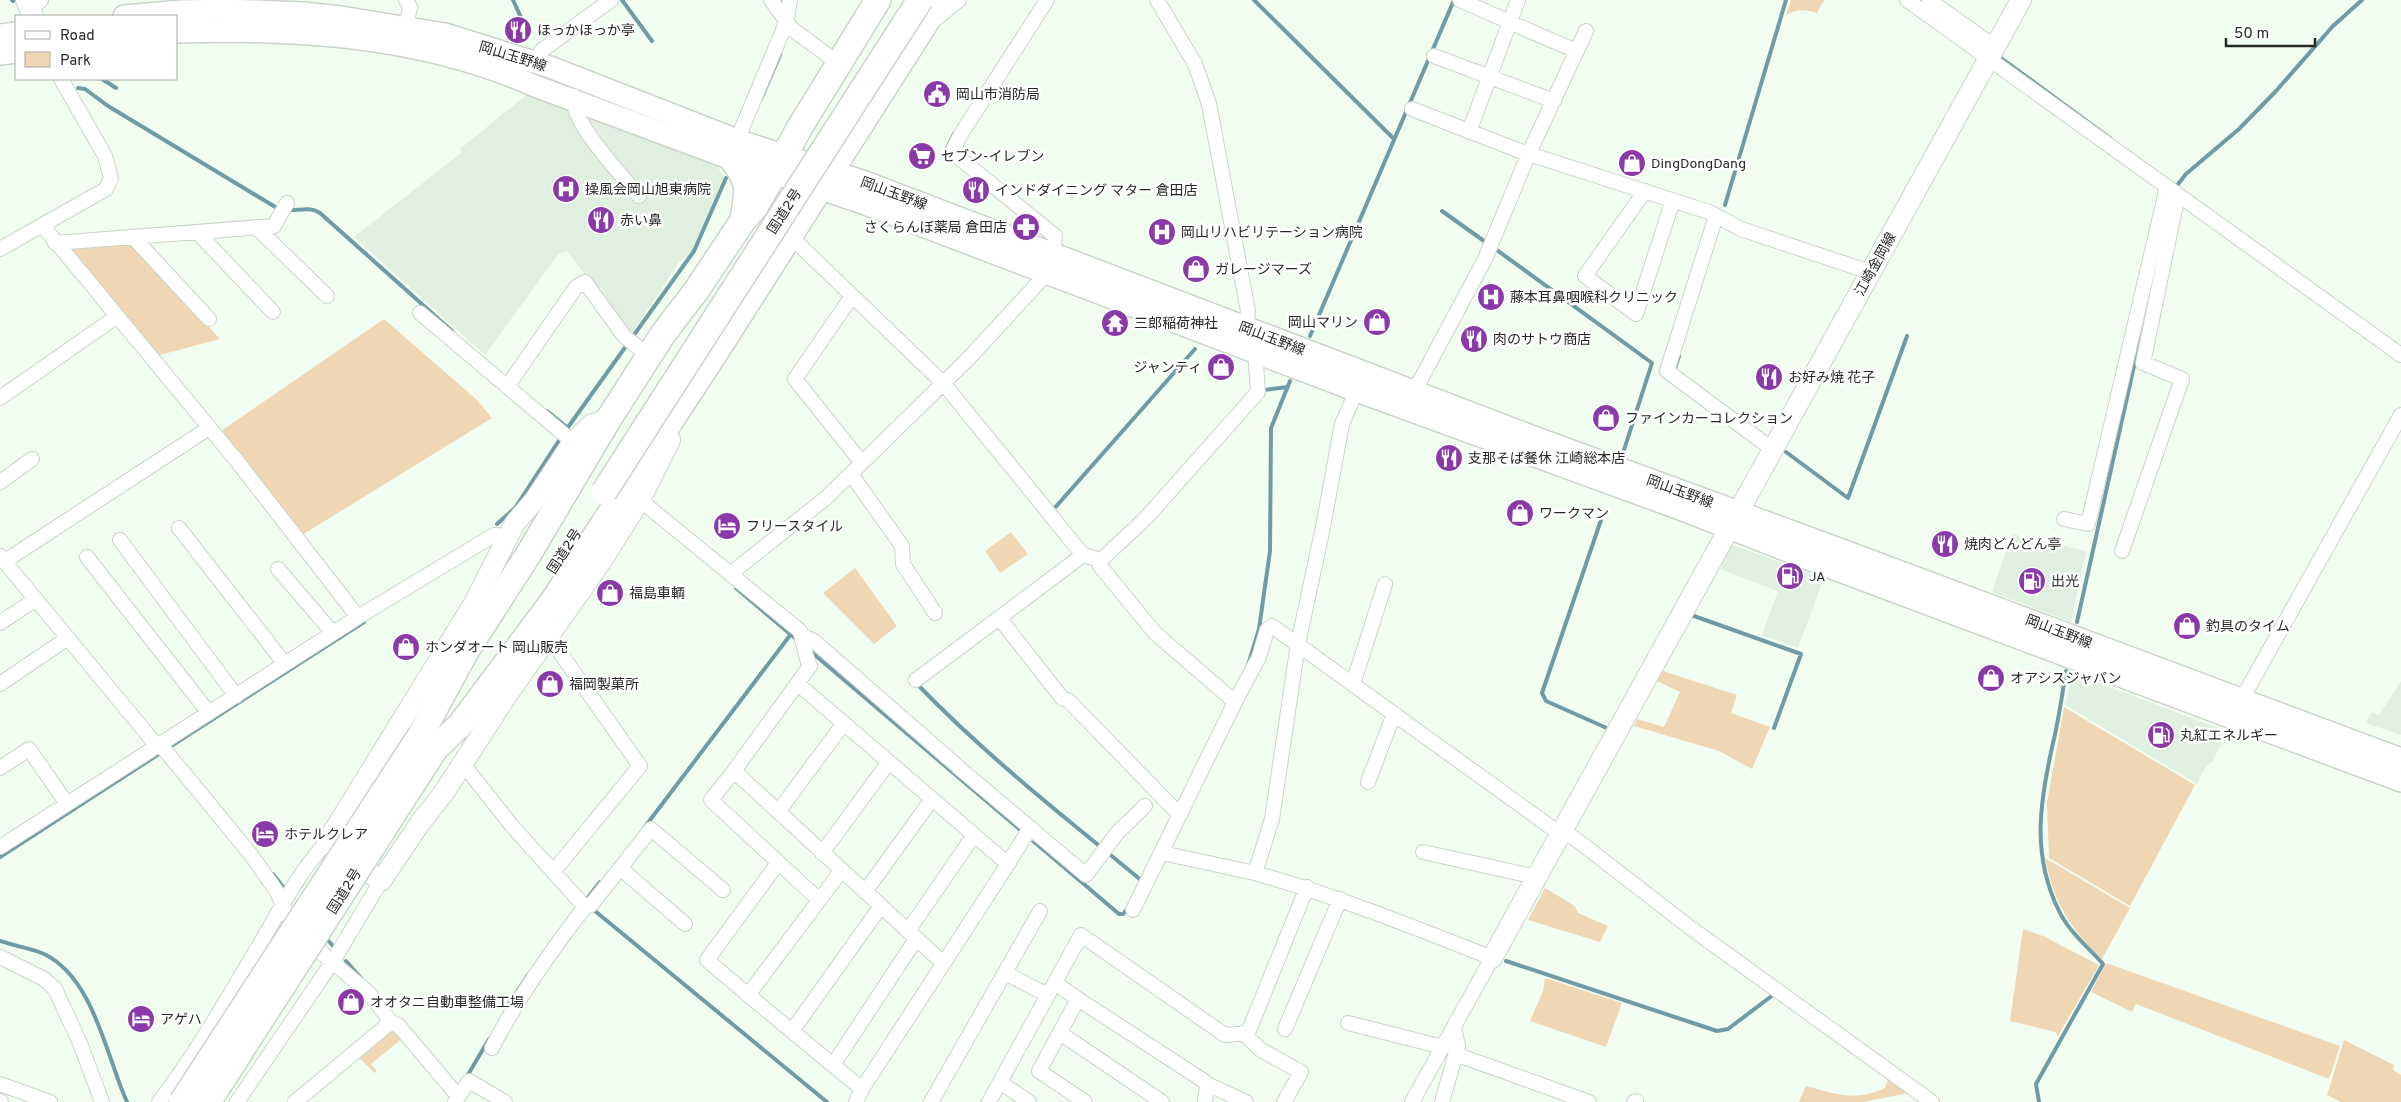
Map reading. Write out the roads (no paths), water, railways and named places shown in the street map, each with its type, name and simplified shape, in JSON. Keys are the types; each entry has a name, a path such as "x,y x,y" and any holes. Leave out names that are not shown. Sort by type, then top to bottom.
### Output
{"highway":[{"path":"182,1102 427,742 474,638 542,533 608,420 637,347 755,208 844,53 878,0"},
{"name":"国道2号","path":"614,492 901,0"},
{"name":"国道2号","path":"208,1102 427,742 614,492 920,0"},
{"path":"614,492 717,350 910,44 940,0"},
{"path":"734,149 746,180 748,191 742,222"}],"main road":[{"name":"岡山玉野線","path":"136,15 183,11 266,10 341,17 445,34 537,63 580,79 734,149"},
{"path":"0,35 15,32"},
{"name":"岡山玉野線","path":"178,32 302,32 436,53 504,73 573,100 825,179 1048,261 1246,328 1360,382 1662,502 1733,520"},
{"path":"0,54 15,52"},
{"name":"岡山玉野線","path":"1048,261 1261,354 1360,382 1414,392 1733,520 2237,709 2401,781"},
{"name":"岡山玉野線","path":"2237,709 2401,759"}],"street":[{"path":"406,0 410,7 406,27"},
{"path":"537,63 541,51 610,0"},
{"path":"771,0 786,23 807,42 844,53 873,0"},
{"path":"734,149 786,23 790,0"},
{"path":"910,44 938,16 958,0"},
{"path":"730,574 826,498 851,474 859,461 942,382 1040,281 1055,236 952,152 961,134 1047,0"},
{"path":"1157,0 1195,64 1210,104 1248,311 1246,328"},
{"path":"1460,0 1577,51"},
{"path":"1469,132 1518,0"},
{"path":"1907,0 1992,53"},
{"path":"1929,0 1992,53 2173,191 2401,355"},
{"name":"江崎金岡線","path":"1492,958 2021,0"},
{"path":"1414,392 1484,259 1529,153 1586,31"},
{"path":"1434,56 1554,102"},
{"path":"580,79 573,100 574,107 590,136 639,196"},
{"path":"0,250 106,189 111,178 105,156 62,80"},
{"path":"1412,109 1520,152 1529,153 1673,200 1716,216 1741,229 1870,272"},
{"path":"1645,191 1585,276 1636,314 1673,200"},
{"path":"2064,520 2088,524 2173,191"},
{"path":"2122,551 2182,379 2143,363 2176,204 2173,191"},
{"path":"55,243 274,226 284,208"},
{"path":"1716,216 1668,371 1772,449"},
{"path":"42,225 209,428 358,617"},
{"path":"256,227 327,296"},
{"path":"197,232 273,312"},
{"path":"789,235 942,382 1083,555 1101,560"},
{"path":"133,237 209,319"},
{"path":"509,383 576,288 585,282 637,347"},
{"path":"852,296 795,379 859,461"},
{"path":"420,313 509,383 567,437"},
{"path":"0,398 116,317"},
{"path":"1233,700 1155,632 1100,566 1101,560 1146,518 1258,392 1256,364 1261,354"},
{"path":"1255,873 1272,819 1298,644 1323,527 1342,424 1360,382"},
{"path":"2237,709 2401,414"},
{"path":"159,1102 217,1017 284,904 317,852 327,842 473,605 507,536 534,501 567,437 592,424 608,420"},
{"path":"209,428 2,558 152,740 248,850 284,904 289,919 333,962 369,993 391,1022 398,1025 456,1099 469,1081 505,1102"},
{"path":"0,482 32,459"},
{"path":"851,474 902,546 903,564 935,613"},
{"path":"237,1102 333,962 381,882 463,764 505,698 577,598 614,492 730,574 800,631 803,653 810,666 711,800 819,900"},
{"path":"180,528 285,664"},
{"path":"0,847 332,633 494,535 517,539 524,548 478,621 474,638"},
{"path":"120,540 236,696"},
{"path":"916,680 1002,622 1083,555"},
{"path":"87,557 209,713"},
{"path":"278,569 332,633"},
{"path":"1353,684 1385,584"},
{"path":"0,624 36,599"},
{"path":"1002,622 1062,698 1069,701 1179,812"},
{"path":"1133,910 1162,853 1179,812 1233,700 1258,657 1267,630 1272,626 1552,828 1573,837 1692,929 1932,1102"},
{"path":"801,636 814,641 957,766 1027,833 1086,875 1117,833 1145,806"},
{"path":"549,637 640,766 554,872"},
{"path":"0,684 68,638"},
{"path":"798,684 1008,864"},
{"path":"1368,782 1394,714"},
{"path":"778,812 844,723"},
{"path":"0,768 29,749 66,804"},
{"path":"822,853 889,762"},
{"path":"463,764 512,826 585,907"},
{"path":"734,771 943,963"},
{"path":"864,892 932,798"},
{"path":"492,1048 521,994 585,907 591,905 651,829 723,890"},
{"path":"856,1102 862,1089 1027,833"},
{"path":"833,1065 974,835"},
{"path":"327,842 381,882"},
{"path":"1423,852 1536,877"},
{"path":"1162,853 1255,873 1307,887 1492,958 1412,1102"},
{"path":"778,863 707,960 862,1089"},
{"path":"620,868 685,924"},
{"path":"748,995 841,870"},
{"path":"989,1102 1081,935 1224,1035 1248,1033 1307,887"},
{"path":"1285,1028 1340,899"},
{"path":"792,1032 881,906"},
{"path":"931,1102 1040,911"},
{"path":"0,957 44,979 55,989 76,1035 102,1102"},
{"path":"1005,973 1040,991 1052,988 1078,999 1207,1084 1246,1102"},
{"path":"1078,999 1040,1071 1085,1102"},
{"path":"295,1102 391,1022"},
{"path":"1348,1024 1443,1047"},
{"path":"1442,1102 1458,1046 1454,1028"},
{"path":"1060,1033 1162,1102"},
{"path":"1243,1033 1262,1050 1300,1072 1284,1102"},
{"path":"1455,1054 1590,1102"},
{"path":"1000,1082 1030,1102"},
{"path":"0,1084 50,1102"},
{"path":"1205,1102 1207,1084"}],"waterway":[{"path":"513,0 524,24"},
{"path":"622,0 652,41"},
{"path":"1254,0 1394,139"},
{"path":"1310,336 1454,0"},
{"path":"1725,205 1786,0"},
{"path":"2175,188 2186,174 2239,129 2276,91 2333,26 2362,0"},
{"path":"761,99 780,55"},
{"path":"2001,58 2110,138"},
{"path":"104,80 116,88"},
{"path":"78,88 85,89 108,106 277,208 283,210 309,209 320,213 452,331"},
{"path":"946,150 954,134"},
{"path":"566,430 694,251 726,178"},
{"path":"1442,211 1484,241"},
{"path":"1494,248 1652,363 1623,453"},
{"path":"2077,622 2157,263"},
{"path":"1786,452 1848,498 1907,336"},
{"path":"1052,511 1195,349"},
{"path":"1674,371 1679,356"},
{"path":"1248,665 1259,629 1270,551 1271,428 1290,381"},
{"path":"1264,390 1287,387"},
{"path":"547,411 568,428"},
{"path":"497,524 515,508 562,436"},
{"path":"1601,520 1542,693 1546,701 1609,729"},
{"path":"736,588 796,639"},
{"path":"1694,616 1801,654 1774,728"},
{"path":"168,748 364,622"},
{"path":"644,828 791,634"},
{"path":"809,650 1119,914 1123,914 1129,907"},
{"path":"2039,1102 2036,1084 2103,964 2073,933 2063,919 2050,890 2041,848 2042,807 2066,671"},
{"path":"920,684 918,685 984,749 1102,848"},
{"path":"0,857 162,752"},
{"path":"1107,852 1142,881"},
{"path":"273,874 283,887"},
{"path":"586,900 600,882"},
{"path":"595,911 827,1102"},
{"path":"324,936 334,947"},
{"path":"0,941 44,954 61,965 75,981 87,999 105,1041 127,1102"},
{"path":"346,961 361,978"},
{"path":"1506,961 1717,1031 1728,1029 1773,995"},
{"path":"508,1005 528,975"},
{"path":"466,1078 489,1039"}],"place":[{"name":"ほっかほっか亭","path":"518,30"},
{"name":"岡山市消防局","path":"937,94"},
{"name":"セブン-イレブン","path":"922,156"},
{"name":"DingDongDang","path":"1632,163"},
{"name":"操風会岡山旭東病院","path":"566,189"},
{"name":"インドダイニング マター 倉田店","path":"976,190"},
{"name":"赤い鼻","path":"601,220"},
{"name":"さくらんぼ薬局 倉田店","path":"1026,227"},
{"name":"岡山リハビリテーション病院","path":"1162,232"},
{"name":"ガレージマーズ","path":"1196,269"},
{"name":"藤本耳鼻咽喉科クリニック","path":"1491,297"},
{"name":"岡山マリン","path":"1377,322"},
{"name":"三郎稲荷神社","path":"1115,323"},
{"name":"肉のサトウ商店","path":"1474,339"},
{"name":"ジャンティ","path":"1221,367"},
{"name":"お好み焼 花子","path":"1769,377"},
{"name":"ファインカーコレクション","path":"1606,418"},
{"name":"支那そば餐休 江崎総本店","path":"1449,458"},
{"name":"ワークマン","path":"1520,513"},
{"name":"フリースタイル","path":"727,526"},
{"name":"焼肉どんどん亭","path":"1945,544"},
{"name":"JA","path":"1790,576"},
{"name":"出光","path":"2032,581"},
{"name":"福島車輌","path":"610,593"},
{"name":"釣具のタイム","path":"2187,626"},
{"name":"ホンダオート 岡山販売","path":"406,647"},
{"name":"オアシスジャパン","path":"1991,678"},
{"name":"福岡製菓所","path":"550,684"},
{"name":"丸紅エネルギー","path":"2161,735"},
{"name":"ホテルクレア","path":"265,834"},
{"name":"オオタニ自動車整備工場","path":"351,1002"},
{"name":"アゲハ","path":"141,1019"}]}
